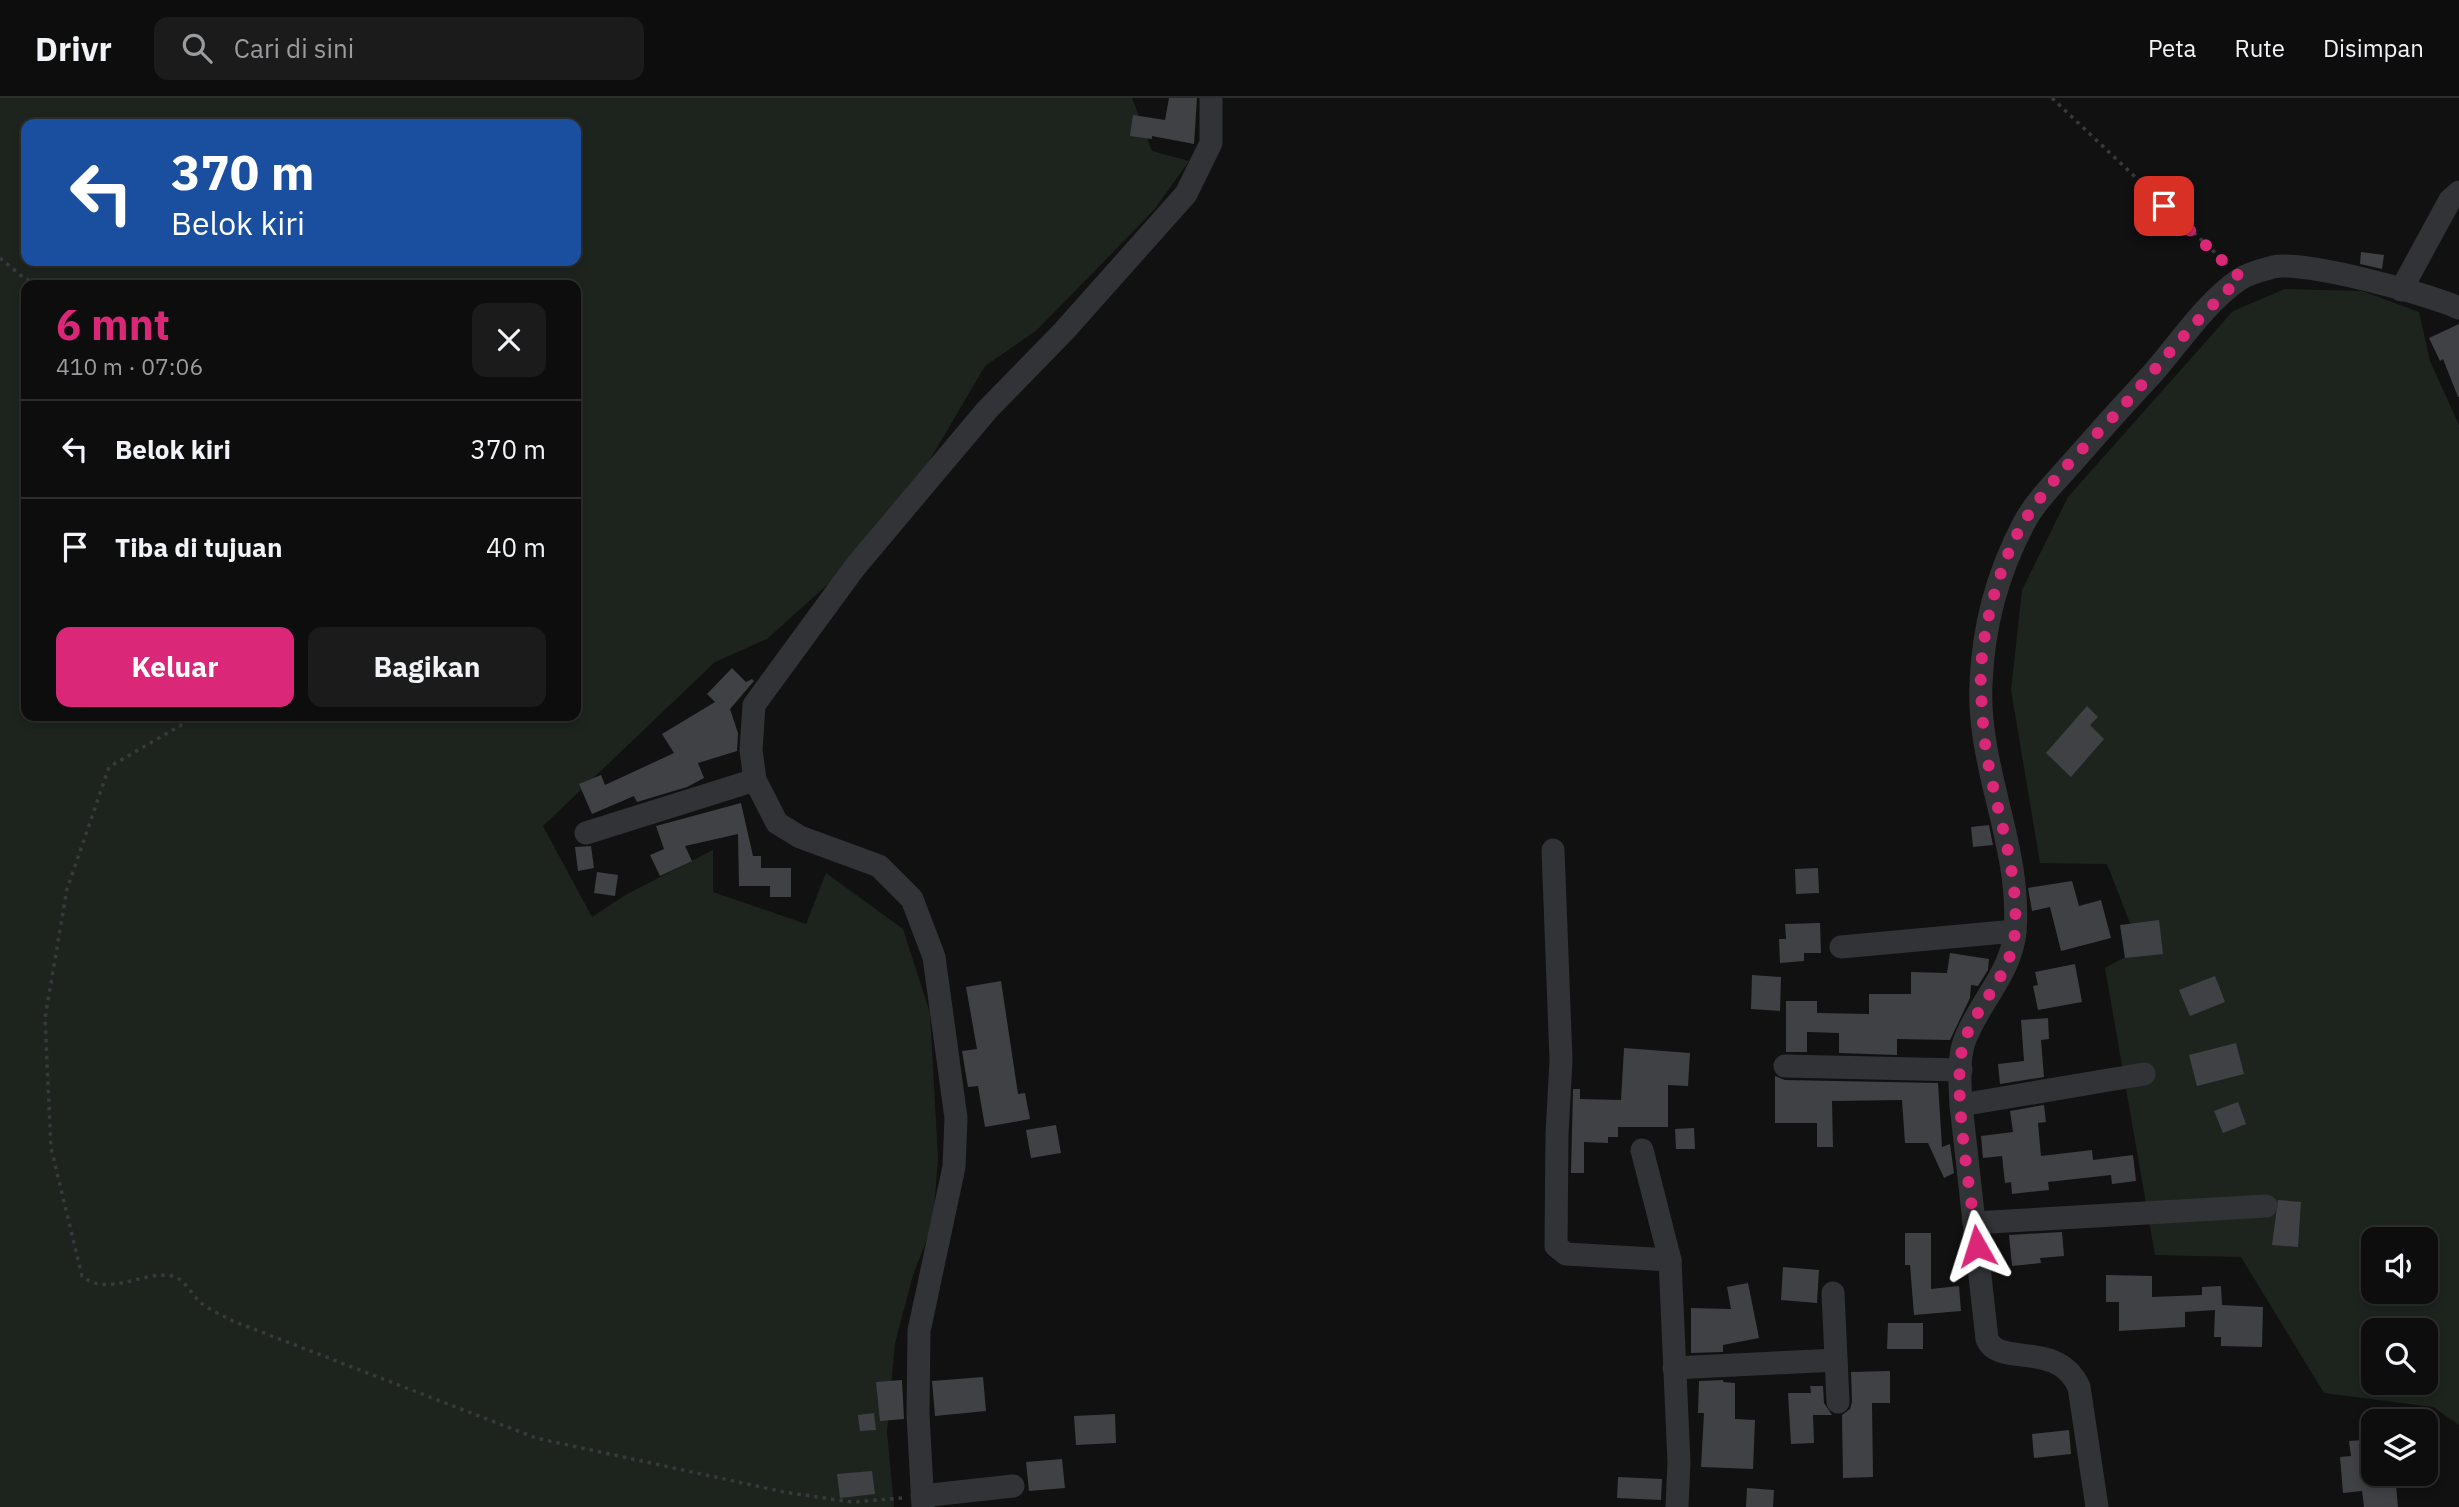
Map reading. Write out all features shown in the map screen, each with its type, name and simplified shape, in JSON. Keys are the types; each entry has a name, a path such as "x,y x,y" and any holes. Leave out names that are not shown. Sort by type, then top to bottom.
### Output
{"street":[{"path":"1013,1486 922,1502 918,1414 919,1331 952,1179 956,1118 934,957 912,899 879,866 787,831 777,823 755,780 751,725 754,705 764,688 855,567 987,410 1091,301 1186,194 1211,143 1211,98"},
{"path":"2401,290 2450,200 2459,192"},
{"path":"2097,1507 2079,1387 2074,1377 2057,1361 2000,1351 1989,1344 1961,1105 1963,1044 1998,984 2011,951 2015,930 2011,869 1986,750 1980,686 1987,623 2003,569 2025,520 2057,479 2212,306 2241,278 2277,266 2311,269 2437,298 2459,308"},
{"path":"586,833 755,780"},
{"path":"1553,850 1561,1060 1556,1135 1556,1245 1566,1254 1670,1260"},
{"path":"1841,947 2015,930"},
{"path":"1785,1066 1961,1070"},
{"path":"1961,1105 2144,1073"},
{"path":"1642,1150 1670,1260 1679,1462 1676,1507"},
{"path":"1974,1223 2266,1206"},
{"path":"1833,1293 1838,1402"},
{"path":"1674,1368 1836,1360"}],"path":[{"path":"2052,98 2241,278"},
{"path":"0,258 28,280"},
{"path":"188,721 109,767 67,889 45,1018 51,1148 82,1276 87,1280 102,1283 172,1276 184,1283 200,1301 233,1321 536,1438 784,1492 852,1502 922,1502"}],"shaded area":[{"path":"0,98 1132,98 1152,151 1189,161 1154,210 1037,330 985,366 925,468 838,575 767,639 715,662 543,826 592,917 627,894 713,850 713,892 806,924 826,873 903,929 930,1013 938,1158 933,1224 913,1275 895,1343 887,1432 894,1507 0,1507"},
{"path":"2285,289 2362,291 2419,312 2430,361 2459,425 2459,1425 2433,1407 2324,1393 2241,1257 2155,1255 2105,968 2140,949 2107,864 2040,863 2011,690 2022,590 2068,497 2233,311"}],"building":[{"path":"1169,98 1197,98 1194,144 1152,136 1152,139 1130,136 1133,115 1165,120"},
{"path":"2361,252 2384,255 2382,269 2360,264"},
{"path":"2459,324 2458,397 2443,359 2440,361 2429,338"},
{"path":"732,668 746,682 752,679 754,681 730,709 738,733 737,751 698,763 704,778 687,787 637,802 634,796 592,814 579,784 601,775 605,785 674,753 662,734 715,702 707,694"},
{"path":"2087,706 2098,717 2090,725 2104,739 2071,777 2046,753"},
{"path":"741,803 753,856 761,856 761,868 791,868 791,897 770,897 770,886 739,886 738,834 685,846 692,861 660,876 650,855 664,849 656,826"},
{"path":"1989,825 1993,845 1973,847 1971,827"},
{"path":"591,846 594,868 578,871 575,847"},
{"path":"1818,868 1819,893 1796,894 1795,869"},
{"path":"597,872 618,875 615,896 594,893"},
{"path":"2072,881 2079,906 2101,900 2111,938 2061,951 2050,907 2032,911 2028,888"},
{"path":"2159,920 2163,954 2125,958 2120,925"},
{"path":"1820,923 1821,953 1804,953 1804,961 1780,963 1779,939 1786,939 1785,924"},
{"path":"1950,953 1989,959 1988,970 1978,986 1971,985 1970,998 1950,1040 1897,1039 1897,1055 1839,1053 1839,1033 1807,1032 1807,1052 1786,1052 1786,1001 1817,1001 1817,1013 1869,1014 1869,994 1911,994 1911,972 1947,973"},
{"path":"2075,964 2082,1002 2038,1010 2033,986 2038,985 2035,972"},
{"path":"1752,975 1781,977 1780,1011 1751,1009"},
{"path":"2215,976 2225,1002 2190,1016 2179,990"},
{"path":"1001,981 1018,1094 1025,1093 1030,1119 985,1127 978,1086 968,1087 962,1051 977,1049 966,987"},
{"path":"2048,1018 2049,1039 2041,1040 2044,1077 2000,1084 1998,1064 2024,1061 2021,1020"},
{"path":"2236,1043 2244,1074 2197,1086 2189,1055"},
{"path":"1624,1048 1690,1053 1688,1086 1668,1085 1668,1127 1618,1127 1618,1137 1608,1137 1608,1143 1584,1142 1584,1173 1571,1173 1573,1089 1580,1089 1580,1099 1621,1100"},
{"path":"1775,1076 1785,1080 1938,1083 1942,1147 1950,1144 1954,1173 1944,1178 1928,1143 1905,1143 1902,1100 1832,1101 1833,1147 1817,1147 1817,1123 1775,1123"},
{"path":"2238,1102 2246,1124 2223,1133 2214,1111"},
{"path":"2044,1105 2046,1122 2038,1123 2041,1156 2092,1150 2093,1160 2133,1155 2136,1181 2112,1184 2111,1175 2048,1182 2049,1190 2012,1194 2011,1182 2005,1183 2002,1156 1983,1158 1981,1136 2013,1132 2010,1111"},
{"path":"1056,1125 1061,1153 1031,1158 1026,1130"},
{"path":"1694,1128 1695,1149 1676,1149 1675,1129"},
{"path":"2278,1200 2301,1202 2298,1247 2272,1245"},
{"path":"2062,1232 2064,1256 2040,1258 2041,1263 2012,1266 2009,1235"},
{"path":"1905,1233 1931,1233 1931,1289 1959,1286 1961,1311 1914,1315 1910,1265 1905,1265"},
{"path":"1783,1267 1819,1270 1817,1303 1781,1300"},
{"path":"2106,1275 2152,1276 2152,1297 2202,1295 2202,1287 2221,1286 2222,1305 2263,1307 2262,1347 2221,1346 2221,1337 2214,1337 2215,1310 2185,1312 2185,1327 2119,1331 2119,1302 2106,1302"},
{"path":"1748,1283 1759,1338 1723,1345 1723,1352 1691,1353 1691,1308 1731,1309 1727,1287"},
{"path":"1888,1323 1923,1323 1923,1349 1887,1349"},
{"path":"1890,1371 1890,1403 1872,1403 1873,1477 1843,1478 1842,1415 1850,1409 1852,1402 1851,1372"},
{"path":"983,1377 986,1411 935,1416 932,1381"},
{"path":"902,1380 904,1419 880,1421 876,1382"},
{"path":"1723,1380 1735,1383 1735,1419 1755,1420 1753,1469 1701,1467 1704,1413 1698,1413 1699,1381"},
{"path":"1810,1386 1823,1386 1824,1403 1832,1415 1813,1415 1814,1443 1791,1444 1788,1393 1811,1393"},
{"path":"874,1413 876,1430 860,1431 858,1415"},
{"path":"1115,1414 1116,1443 1076,1445 1074,1416"},
{"path":"2069,1430 2071,1454 2034,1458 2032,1434"},
{"path":"2361,1440 2361,1486 2396,1486 2398,1507 2364,1507 2362,1491 2343,1493 2340,1457 2351,1456 2349,1441"},
{"path":"1062,1459 1065,1488 1029,1491 1026,1462"},
{"path":"872,1471 875,1494 840,1498 837,1474"},
{"path":"1618,1477 1662,1479 1661,1500 1617,1498"},
{"path":"1747,1488 1774,1490 1773,1507 1746,1507"}],"route":[{"path":"1977,1246 1959,1083 1963,1044 1998,984 2011,951 2015,930 2011,869 1986,750 1980,686 1987,623 2003,569 2025,520 2057,479 2225,292 2241,278 2164,206"}]}
